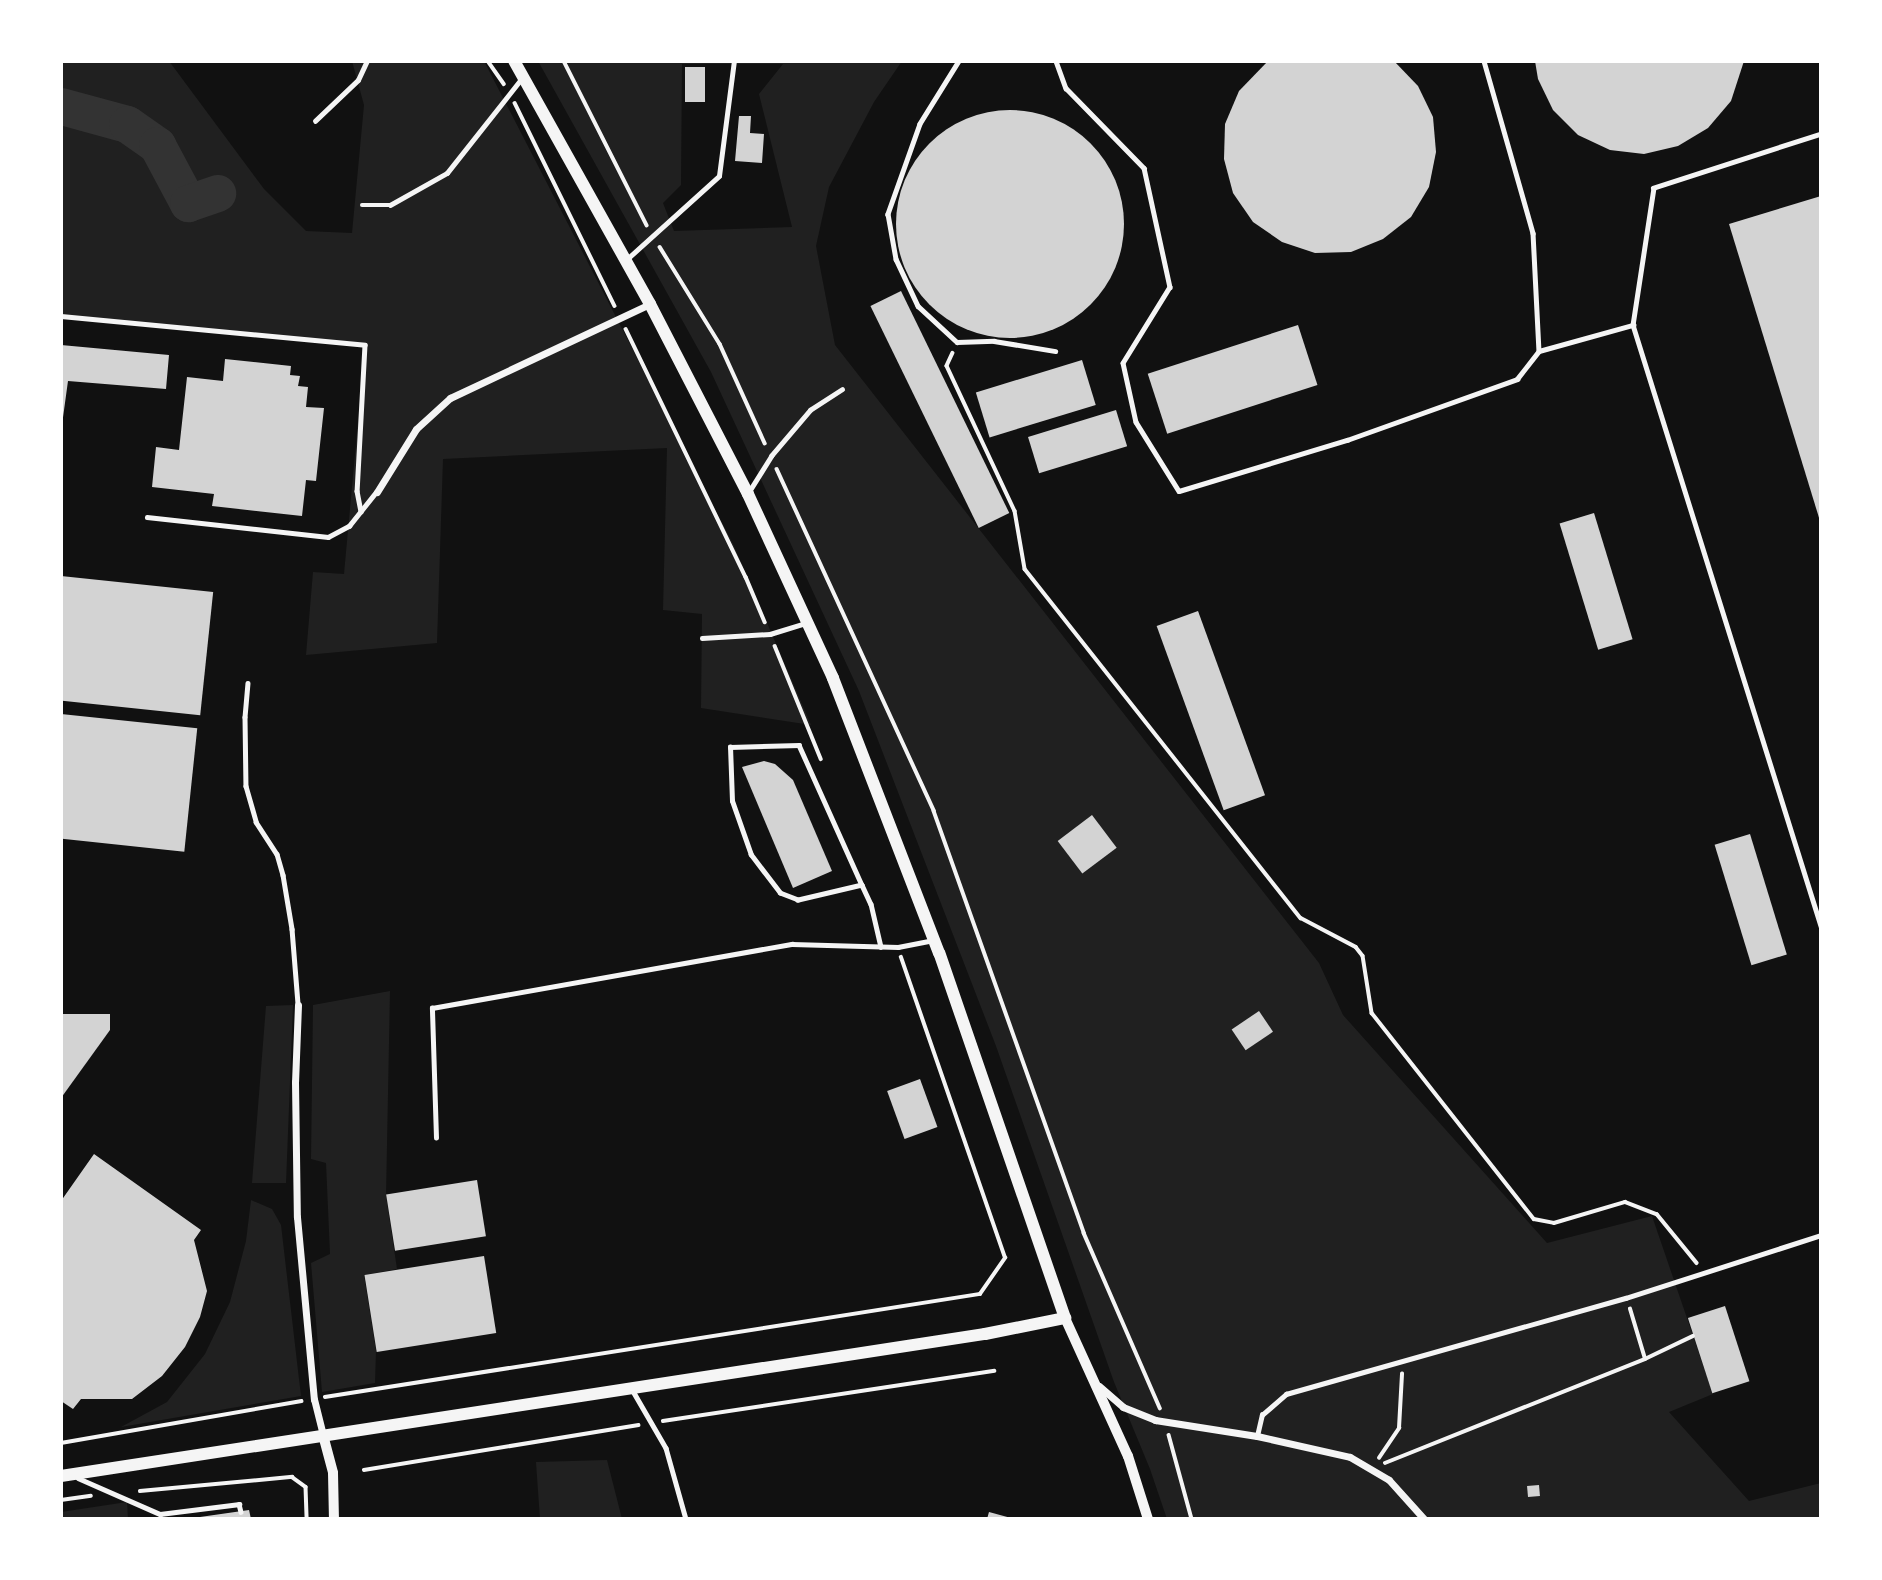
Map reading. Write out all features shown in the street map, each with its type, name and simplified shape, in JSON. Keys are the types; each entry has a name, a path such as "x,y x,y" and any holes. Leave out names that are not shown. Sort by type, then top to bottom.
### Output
{"main road":[{"path":"66,1476 985,1334 1065,1318 934,940 833,678 748,494 650,304 516,61"}],"street":[{"path":"377,492 416,429 450,398 650,304"},
{"path":"298,1005 295,1082 298,1217 314,1399 333,1473 334,1519"},
{"path":"1065,1318 1098,1385 1128,1456 1148,1519"},
{"path":"1098,1385 1123,1407 1166,1422 1257,1436 1350,1457 1389,1480 1424,1519"}],"lane":[{"path":"314,121 358,80 367,61"},
{"path":"626,261 719,176 734,61"},
{"path":"960,61 920,124 888,214 896,259 918,306 957,342 994,341 1055,351"},
{"path":"1056,61 1066,88 1144,168 1170,287 1124,363 1136,422 1179,491 1347,440 1517,379 1539,351 1633,325"},
{"path":"1484,61 1534,233 1539,351"},
{"path":"362,205 390,205 447,173 523,78"},
{"path":"1821,134 1654,188 1633,325 1821,926"},
{"path":"61,316 365,345 357,491 361,512"},
{"path":"748,494 771,456 810,410 842,389"},
{"path":"147,517 328,537 343,530 377,492"},
{"path":"702,638 770,634 808,623"},
{"path":"248,683 245,717 246,786 256,822 277,854 283,875 292,929 298,1005"},
{"path":"862,885 798,900 779,893 751,855 732,801 730,747 799,745 862,885 881,947"},
{"path":"436,1138 432,1007 792,944 898,947 934,940"},
{"path":"1257,1436 1262,1415 1286,1395 1626,1298 1821,1235"},
{"path":"632,1388 666,1448 686,1519"},
{"path":"66,1476 112,1493 161,1517 239,1504 241,1511"}],"path":[{"path":"564,61 653,236 720,344 934,811 1084,1233 1166,1422 1192,1519"},
{"path":"957,342 947,366 1015,512 1025,569 1301,918 1356,947 1363,956 1372,1013 1534,1219 1554,1223 1625,1202 1657,1214 1661,1223 1705,1273"},
{"path":"1626,1298 1645,1359"},
{"path":"1372,1468 1645,1359 1693,1336"},
{"path":"1372,1468 1399,1428 1402,1362"},
{"path":"364,1470 993,1371"},
{"path":"61,1500 292,1477 306,1487 307,1519"}],"shaded area":[{"path":"61,61 169,61 264,189 306,231 352,233 364,105 352,61 484,61 733,544 811,725 701,708 702,614 663,610 667,448 443,459 437,643 306,655 313,572 344,574 365,345 61,316"},
{"path":"538,61 902,61 874,102 829,187 816,246 835,345 1319,963 1343,1015 1547,1243 1652,1216 1713,1394 1669,1412 1749,1501 1821,1483 1821,1519 1167,1519 1150,1469 1114,1382 996,1046 859,691 711,372","holes":["682,64 783,64 759,94 792,227 674,231 663,203 681,185"]},
{"path":"390,991 386,1196 397,1269 364,1275 376,1351 375,1383 322,1392 311,1263 330,1254 326,1163 311,1159 313,1005"},
{"path":"293,1005 286,1183 252,1183 266,1006"},
{"path":"251,1200 272,1209 281,1225 301,1396 121,1427 167,1402 205,1354 230,1302 246,1241"},
{"path":"607,1460 622,1519 540,1519 536,1462"},
{"path":"127,1502 128,1519 61,1519 61,1512"}],"building":[{"path":"1268,61 1394,61 1418,86 1433,117 1436,152 1429,187 1411,217 1383,239 1351,252 1315,253 1282,242 1253,222 1233,193 1224,159 1225,124 1239,91"},
{"path":"1535,61 1744,61 1731,101 1708,128 1678,146 1644,154 1610,150 1578,135 1553,110 1538,79"},
{"path":"685,67 705,67 705,102 685,102"},
{"path":"999,110 1021,110 1064,123 1091,143 1111,170 1122,202 1122,246 1111,278 1091,305 1064,325 1043,333 1021,338 999,338 956,325 929,305 909,278 901,257 896,235 896,213 909,170 929,143 956,123 977,115"},
{"path":"739,116 751,116 750,133 764,134 762,163 735,161"},
{"path":"1821,196 1821,521 1820,521 1729,224"},
{"path":"901,291 1009,513 979,528 870,306"},
{"path":"1298,325 1317,385 1167,434 1148,374"},
{"path":"61,345 169,355 166,389 68,381 61,432"},
{"path":"225,359 291,366 290,375 300,376 298,386 308,387 306,407 324,408 316,481 306,480 302,516 212,506 214,494 152,487 156,447 179,450 187,377 223,381"},
{"path":"1082,360 1096,405 990,437 976,392"},
{"path":"1116,410 1127,446 1039,473 1028,437"},
{"path":"1594,513 1633,639 1598,650 1560,524"},
{"path":"61,576 213,592 200,715 61,701"},
{"path":"1198,611 1265,795 1224,810 1157,626"},
{"path":"61,714 197,728 184,852 61,839"},
{"path":"764,761 775,764 793,780 832,871 793,888 742,767"},
{"path":"1092,815 1117,848 1082,874 1058,841"},
{"path":"1750,834 1787,954 1751,965 1715,845"},
{"path":"1259,1011 1273,1032 1246,1050 1232,1029"},
{"path":"61,1014 110,1014 110,1030 61,1098"},
{"path":"920,1079 937,1127 905,1139 887,1091"},
{"path":"94,1154 201,1230 194,1240 207,1291 200,1317 185,1347 162,1376 132,1399 81,1399 73,1409 61,1401 61,1201"},
{"path":"477,1180 486,1236 395,1251 386,1194"},
{"path":"484,1256 496,1333 377,1352 364,1275"},
{"path":"1725,1306 1749,1381 1712,1393 1688,1318"},
{"path":"1539,1485 1540,1496 1528,1497 1527,1486"},
{"path":"249,1510 251,1519 200,1519 200,1517"},
{"path":"989,1512 1011,1518 1011,1519 987,1519"}],"waterway":[{"path":"61,106 127,124 157,145 188,203 217,193"}]}
